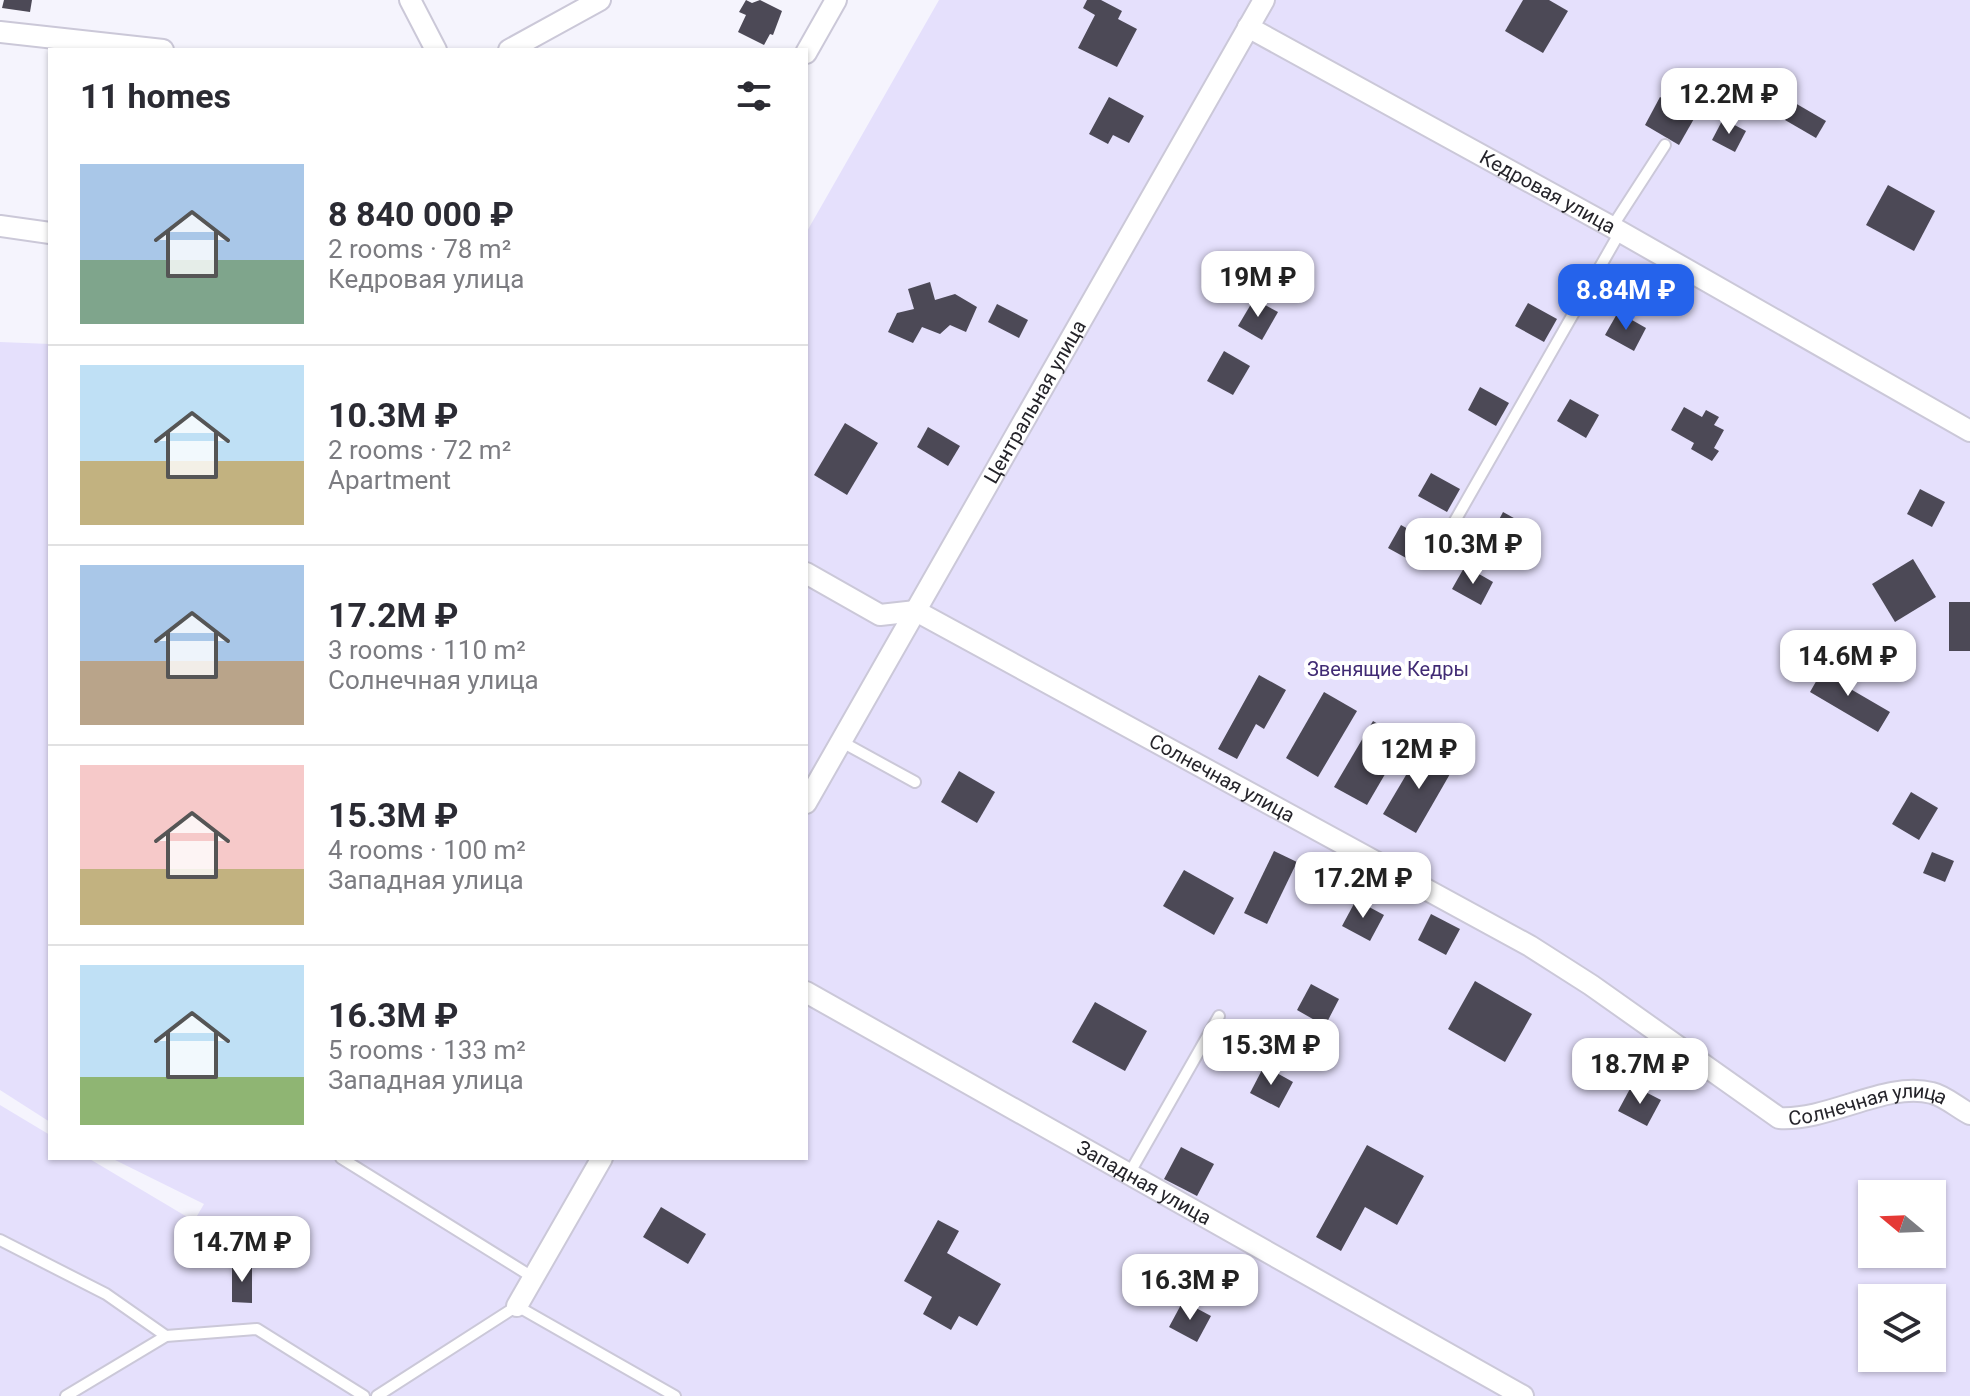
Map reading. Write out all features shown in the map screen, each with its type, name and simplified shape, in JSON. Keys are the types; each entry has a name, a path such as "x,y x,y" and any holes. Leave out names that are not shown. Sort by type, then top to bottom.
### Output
{"street":[{"path":"410,0 435,48"},
{"path":"513,48 600,0"},
{"path":"808,49 836,0"},
{"name":"Центральная улица","path":"808,800 1264,0"},
{"name":"Кедровая улица","path":"1248,27 1616,229 1970,431"},
{"path":"0,32 145,48"},
{"path":"0,226 48,233"},
{"path":"808,574 880,615 916,611"},
{"name":"Солнечная улица","path":"916,611 1530,946 1591,985 1779,1118 1816,1117 1909,1090 1934,1093 1970,1114"},
{"name":"Западная улица","path":"808,993 1523,1396"},
{"path":"517,1306 601,1160"}],"lane":[{"path":"1448,533 1665,145"},
{"path":"842,742 915,782"},
{"path":"1129,1174 1219,1016"},
{"path":"344,1160 534,1278"},
{"path":"0,1240 106,1294 166,1336"},
{"path":"377,1396 517,1306 675,1396"},
{"path":"66,1396 166,1336 257,1329 364,1396"}],"green space":[{"name":"Звенящие Кедры","path":"939,0 1970,0 1970,1396 0,1396 0,1105 48,1134 48,1160 91,1160 194,1221 204,1204 115,1160 808,1160 808,229"},
{"path":"0,342 48,344 48,1121 0,1090"}],"building":[{"path":"4,0 32,0 30,12 2,8"},
{"path":"746,0 752,3 760,0 782,11 773,35 770,34 764,45 738,32 746,15 739,12"},
{"path":"1087,0 1101,0 1122,11 1118,19 1137,29 1117,67 1078,48 1095,15 1083,8"},
{"path":"1523,0 1549,0 1568,11 1543,53 1505,31"},
{"path":"1109,97 1144,116 1129,143 1113,135 1108,144 1089,134"},
{"path":"1660,97 1695,117 1679,145 1645,125"},
{"path":"1795,103 1826,121 1816,138 1785,120"},
{"path":"1723,119 1746,131 1735,152 1712,140"},
{"path":"1888,185 1935,211 1914,251 1866,225"},
{"path":"930,282 935,300 955,294 977,307 966,332 950,325 940,334 922,327 913,343 888,332 897,313 914,309 908,289"},
{"path":"1254,299 1278,312 1262,340 1238,326"},
{"path":"1528,303 1557,319 1544,342 1515,326"},
{"path":"997,304 1028,320 1019,338 988,322"},
{"path":"1618,312 1646,328 1634,351 1605,335"},
{"path":"1224,351 1250,366 1233,395 1207,381"},
{"path":"1480,387 1509,403 1496,426 1468,410"},
{"path":"1570,399 1599,415 1586,438 1557,421"},
{"path":"1684,407 1702,417 1706,410 1719,417 1714,425 1724,430 1714,448 1719,451 1712,461 1691,449 1694,443 1671,430"},
{"path":"845,423 878,443 847,495 814,475"},
{"path":"928,427 960,446 948,466 917,447"},
{"path":"1431,473 1460,489 1447,512 1418,496"},
{"path":"1920,489 1945,502 1932,527 1907,514"},
{"path":"1503,512 1532,528 1519,551 1491,535"},
{"path":"1401,525 1429,541 1417,564 1388,548"},
{"path":"1913,559 1936,597 1895,622 1872,584"},
{"path":"1465,566 1493,582 1481,605 1452,589"},
{"path":"1949,602 1970,602 1970,651 1949,651"},
{"path":"1830,657 1844,666 1835,680 1890,712 1878,732 1810,692"},
{"path":"1259,675 1286,690 1264,729 1256,724 1237,759 1218,749"},
{"path":"1324,692 1357,711 1318,777 1286,758"},
{"path":"1373,721 1405,740 1367,805 1334,787"},
{"path":"1422,748 1454,767 1416,833 1383,814"},
{"path":"959,771 995,792 977,823 941,802"},
{"path":"1911,792 1938,808 1919,840 1892,824"},
{"path":"1274,851 1297,862 1267,924 1244,913"},
{"path":"1932,852 1954,861 1945,882 1923,873"},
{"path":"1184,870 1234,898 1214,935 1163,906"},
{"path":"1356,900 1384,915 1370,941 1342,926"},
{"path":"1431,914 1460,929 1446,955 1418,940"},
{"path":"1475,981 1532,1014 1505,1062 1448,1029"},
{"path":"1311,984 1339,999 1325,1026 1297,1010"},
{"path":"1095,1002 1147,1031 1125,1071 1072,1042"},
{"path":"1264,1066 1293,1082 1279,1108 1250,1093"},
{"path":"1632,1085 1661,1100 1647,1126 1618,1111"},
{"path":"1367,1145 1424,1176 1397,1225 1365,1207 1341,1251 1316,1237"},
{"path":"1181,1147 1214,1164 1197,1196 1164,1179"},
{"path":"661,1207 706,1234 688,1264 643,1237"},
{"path":"938,1220 959,1231 947,1253 1001,1284 977,1326 959,1316 951,1330 923,1314 932,1297 904,1281"},
{"path":"232,1265 252,1265 252,1303 232,1302"},
{"path":"1183,1301 1211,1316 1197,1342 1169,1327"}]}
